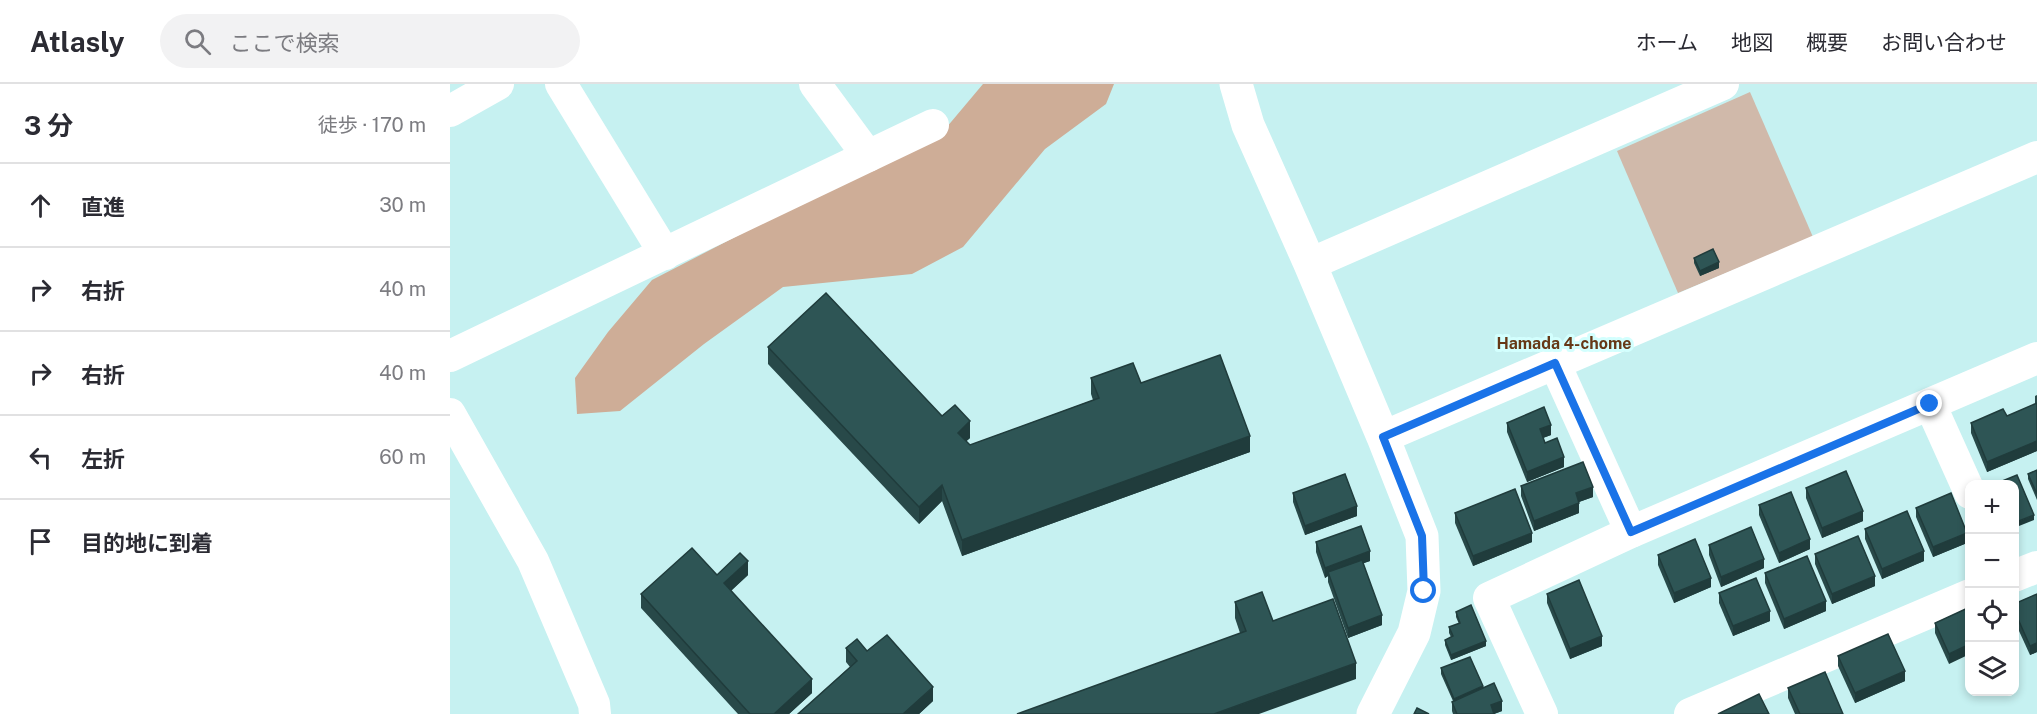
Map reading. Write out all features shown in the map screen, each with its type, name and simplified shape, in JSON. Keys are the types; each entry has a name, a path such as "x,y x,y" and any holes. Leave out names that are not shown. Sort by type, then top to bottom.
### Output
{"street":[{"path":"450,111 498,84"},
{"path":"561,84 665,254"},
{"path":"815,84 868,156"},
{"path":"1310,264 1723,84"},
{"path":"1240,85 1248,125 1310,264 1422,536 1424,591 1414,633 1373,714"},
{"path":"450,356 933,125"},
{"path":"1383,437 2037,157"},
{"path":"1542,714 1489,598 1631,532 2037,358"},
{"path":"1555,363 1631,532"},
{"path":"1930,404 1965,482"},
{"path":"450,414 533,561 594,704 595,714"},
{"path":"2019,574 2037,567"},
{"path":"1690,714 1965,598"}],"shaded area":[{"path":"983,84 1114,84 1106,104 1045,149 963,247 912,274 783,287 704,344 620,411 577,414 575,378 608,332 652,280 946,128"},
{"path":"1750,92 1813,237 1678,293 1617,151"}],"building":[{"path":"1713,249 1719,262 1700,271 1694,258"},
{"path":"826,293 942,416 955,405 970,421 958,433 970,445 1099,398 1091,378 1133,363 1141,383 1220,355 1250,436 962,540 942,485 919,507 768,347"},
{"path":"2037,403 2037,441 1987,462 1971,423 2003,409 2007,416"},
{"path":"1544,407 1551,425 1540,429 1545,443 1557,438 1564,457 1527,472 1507,423"},
{"path":"1583,462 1593,487 1576,493 1579,503 1534,521 1521,486"},
{"path":"2037,470 2037,494 2028,474"},
{"path":"1846,471 1863,511 1822,528 1806,488"},
{"path":"1345,474 1357,506 1305,526 1293,493"},
{"path":"2017,475 2034,515 2019,521 2019,480 2005,480"},
{"path":"1515,489 1532,533 1473,556 1455,513"},
{"path":"1791,492 1810,539 1779,553 1759,505"},
{"path":"1951,493 1965,528 1965,534 1933,547 1916,508"},
{"path":"1907,511 1924,551 1882,569 1865,529"},
{"path":"1361,526 1370,551 1325,568 1316,542"},
{"path":"1751,527 1764,559 1721,577 1709,545"},
{"path":"1858,536 1875,576 1832,594 1815,554"},
{"path":"1695,539 1711,578 1674,593 1658,555"},
{"path":"692,548 717,575 740,553 748,561 724,583 812,679 774,714 750,714 641,594"},
{"path":"1807,556 1826,601 1784,619 1765,573"},
{"path":"1362,560 1382,615 1348,628 1328,572"},
{"path":"1756,578 1770,611 1733,626 1719,593"},
{"path":"1579,580 1602,636 1570,649 1547,594"},
{"path":"1262,592 1273,621 1333,599 1356,663 1214,714 1017,714 1246,631 1235,602"},
{"path":"2037,594 2037,643 2030,646 2019,621 2019,602"},
{"path":"1471,605 1486,641 1451,655 1445,640 1453,636 1449,627 1460,623 1456,612"},
{"path":"1965,609 1965,646 1949,654 1935,623"},
{"path":"1888,634 1905,671 1855,693 1838,656"},
{"path":"887,635 933,687 903,714 798,714 857,661 846,648 857,639 867,651"},
{"path":"1470,657 1483,686 1454,699 1441,668"},
{"path":"1825,672 1843,714 1800,714 1788,688"},
{"path":"1494,683 1502,701 1491,705 1494,714 1457,714 1452,702"},
{"path":"1759,694 1769,714 1718,714"},
{"path":"1417,708 1429,714 1414,714"}],"district":[{"name":"Hamada 4-chome","path":"1564,343"}],"route":[{"path":"1424,591 1422,536 1383,437 1555,363 1631,532 1930,404"}]}
